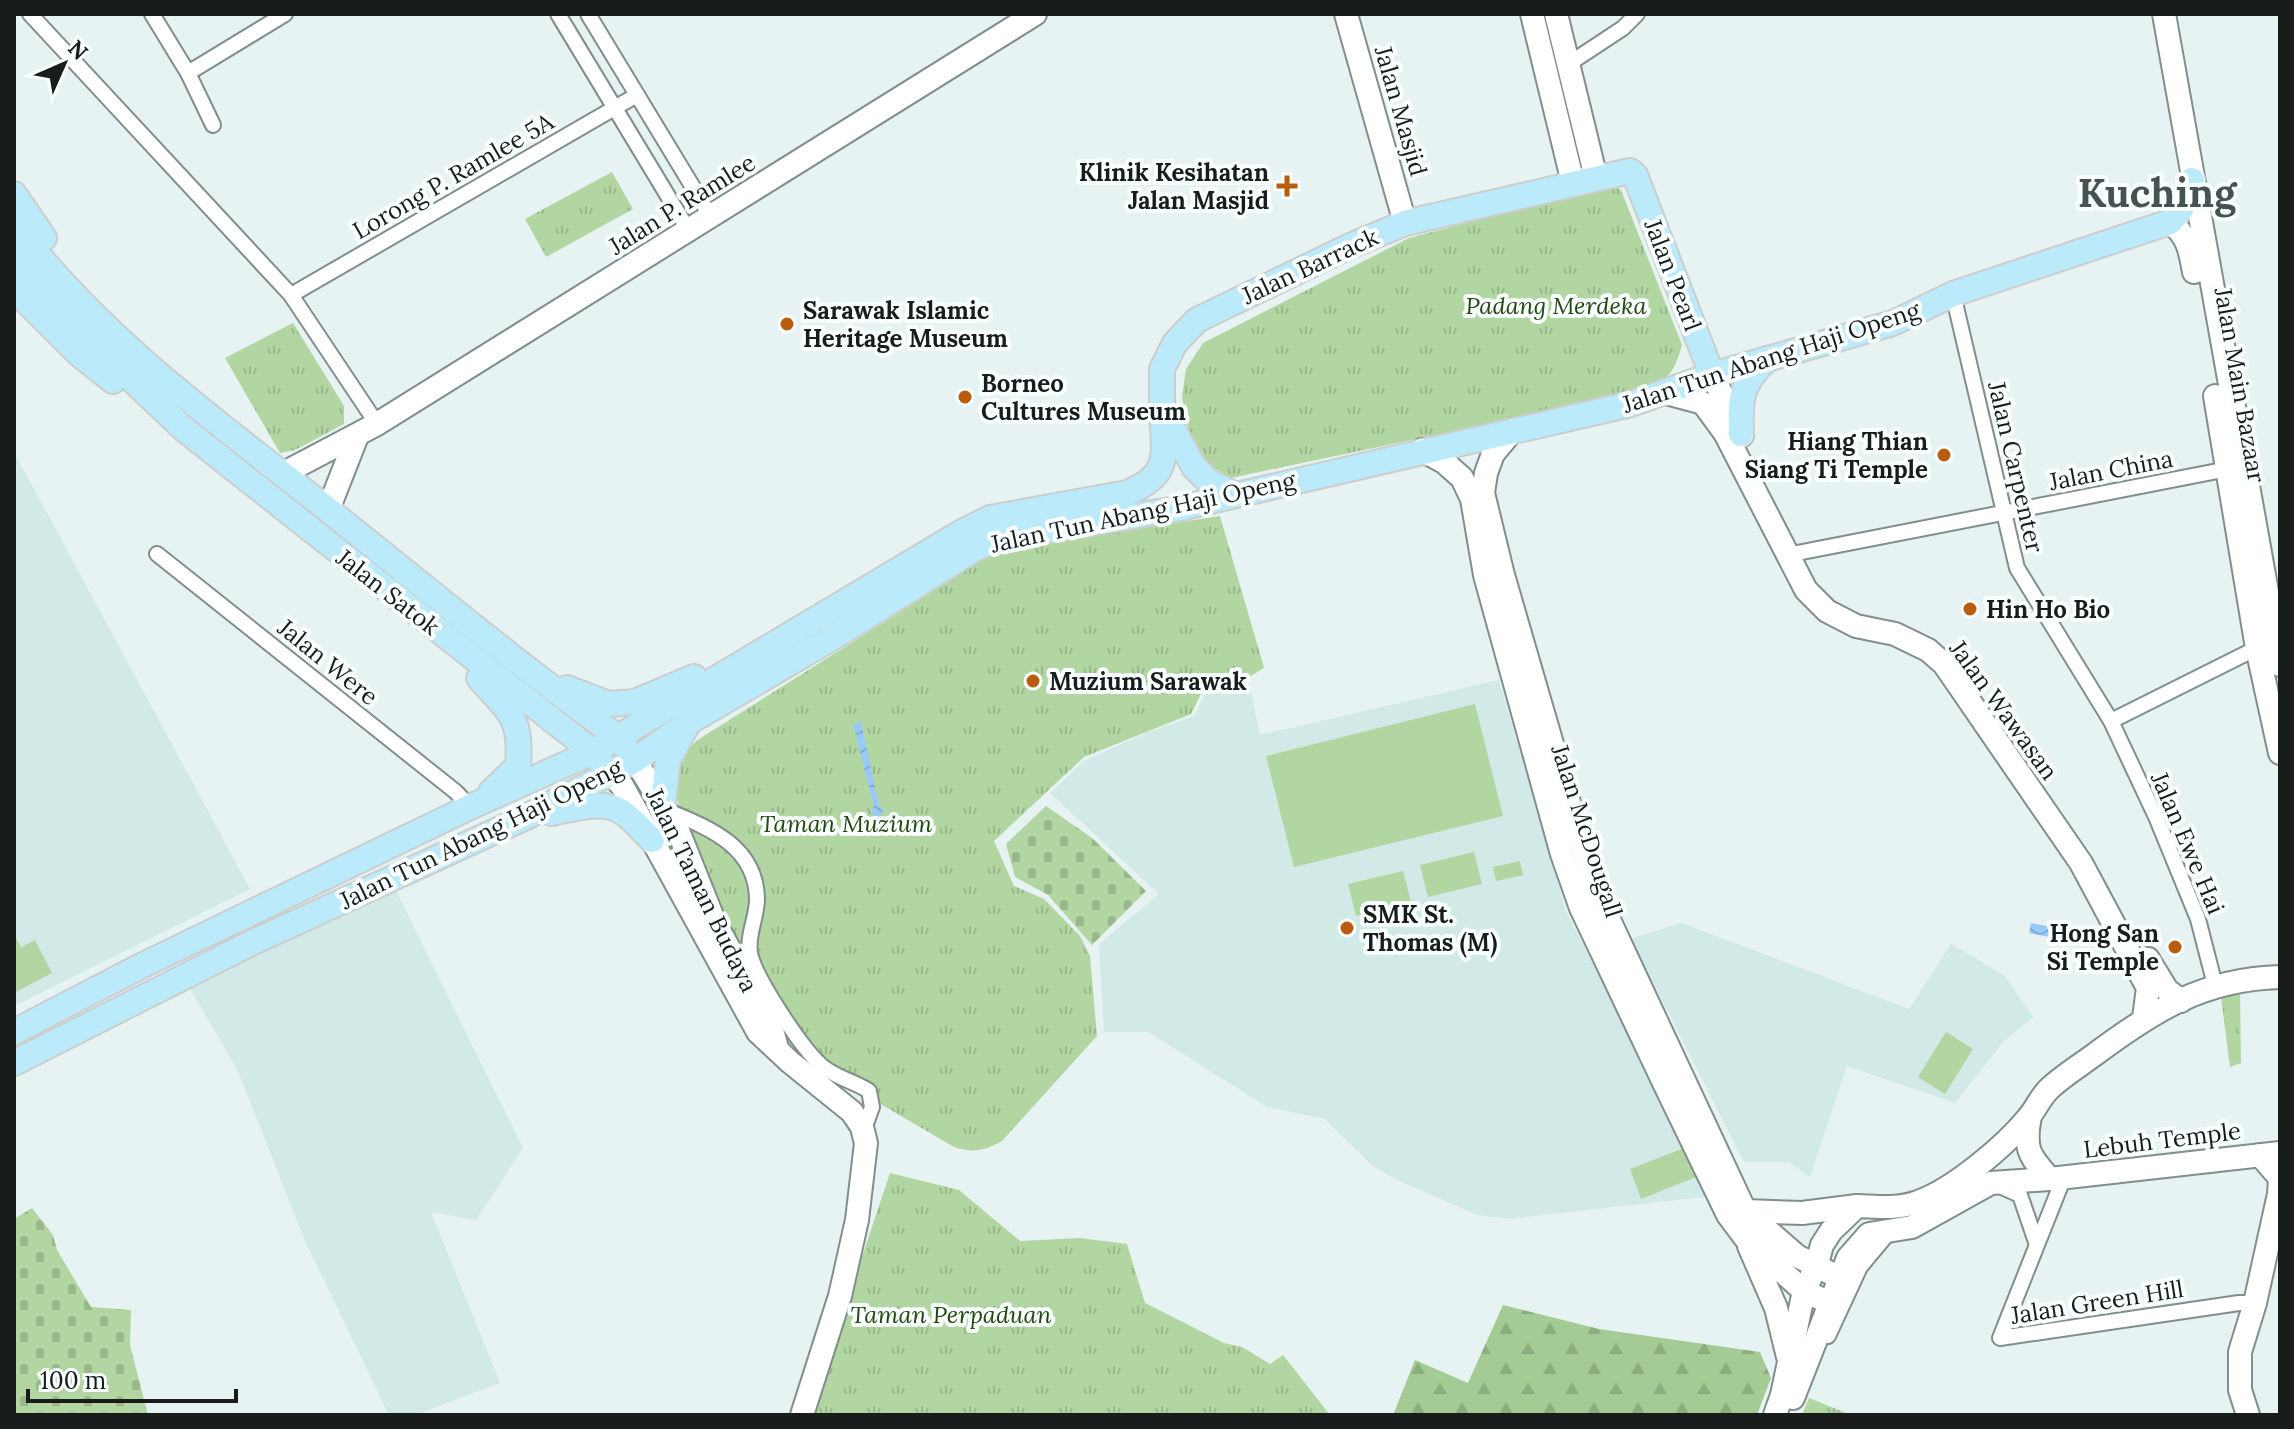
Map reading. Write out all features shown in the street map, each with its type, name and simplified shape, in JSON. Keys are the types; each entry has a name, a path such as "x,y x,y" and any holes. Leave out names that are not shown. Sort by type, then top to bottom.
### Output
{"main road":[{"name":"Jalan P. Ramlee","path":"286,472 377,424 1035,14"},
{"name":"Jalan Masjid","path":"1346,14 1405,223"},
{"path":"1532,14 1584,181"},
{"path":"1556,14 1567,65 1584,181"},
{"name":"Jalan Main Bazaar","path":"2164,14 2280,665"},
{"name":"Jalan Barrack","path":"1234,494 1209,482 1194,467 1162,409 1162,369 1175,343 1197,320 1350,246 1405,223 1627,170 1635,175"},
{"name":"Jalan Pearl","path":"1635,175 1712,375"},
{"path":"2170,222 2190,197 2192,180"},
{"name":"Jalan Satok","path":"14,194 74,274 136,336 305,491"},
{"name":"Jalan Main Bazaar","path":"2170,222 2183,232 2190,248 2257,648 2280,753"},
{"name":"Jalan Tun Abang Haji Openg","path":"14,1063 251,943 526,817 611,773 689,722 1000,538 1176,509 1631,404 1712,375 1893,323 1953,294 2170,222"},
{"path":"14,225 97,332"},
{"name":"Jalan Satok","path":"14,260 97,332 618,737"},
{"name":"Jalan Satok","path":"14,289 79,354 135,398 185,430 593,752"},
{"name":"Jalan Satok","path":"97,332 185,430"},
{"path":"1741,434 1740,398 1752,375 1767,359"},
{"name":"Jalan Wawasan","path":"1712,375 1797,553 1818,587 1844,607 1917,628 1950,651 2092,856 2167,990 2181,1001"},
{"name":"Jalan Wawasan","path":"1666,393 1703,403 1725,433 1806,590 1827,611 1856,626 1895,634 1928,650 1944,664 2081,863 2148,988 2144,1018"},
{"name":"Jalan Tun Abang Haji Openg","path":"14,1032 470,807 593,752 990,518 1127,493 1148,485 1159,473 1163,458 1162,409"},
{"name":"Jalan McDougall","path":"1513,430 1493,454 1483,493 1507,589 1577,830 1603,907 1745,1211 1797,1256 1840,1278"},
{"path":"328,510 357,436"},
{"name":"Jalan McDougall","path":"1422,450 1444,462 1462,478 1472,499 1485,575 1500,632 1562,854 1581,908 1728,1215 1746,1239 1804,1291 1830,1303"},
{"path":"441,634 510,712 519,733 518,766 501,785 470,807"},
{"path":"539,676 609,704 635,702 780,640"},
{"path":"665,807 668,760 689,722"},
{"name":"Jalan Taman Budaya","path":"618,737 677,828 715,923 770,1023 777,1048"},
{"name":"Jalan Taman Budaya","path":"593,752 623,787 758,1032 852,1112 863,1132"},
{"path":"526,817 587,807 609,807 622,811 652,840"},
{"path":"1745,1211 1802,1213 1918,1202 1971,1170 2000,1147 2030,1116 2048,1089 2144,1018 2215,985 2280,977"},
{"path":"2030,1116 2026,1140 2028,1150 2057,1178"},
{"path":"802,1415 840,1296 857,1220 866,1143 863,1132"},
{"path":"2248,1415 2240,1390 2240,1352 2278,1206 2280,1178 2274,1153"},
{"name":"Lebuh Temple","path":"1991,1183 2274,1153"},
{"path":"1787,1415 1848,1258 1869,1234 1912,1227 1991,1183"},
{"path":"1775,1415 1804,1291 1816,1267 1822,1245 1831,1231 1857,1206"},
{"path":"1746,1239 1776,1308 1789,1362"}],"street":[{"path":"30,14 291,295 377,424"},
{"path":"152,14 188,73 213,125"},
{"path":"188,73 285,14"},
{"path":"558,14 689,231"},
{"path":"588,14 711,217"},
{"path":"1567,65 1623,28 1637,14"},
{"name":"Lorong P. Ramlee 5A","path":"291,295 637,95"},
{"name":"Jalan Carpenter","path":"1953,294 2003,514 2020,574 2111,721"},
{"name":"Jalan China","path":"1797,553 2228,469"},
{"name":"Jalan Were","path":"157,554 456,792 470,807"},
{"path":"2111,721 2257,648"},
{"name":"Jalan Ewe Hai","path":"2111,721 2157,819 2198,919 2215,985"},
{"path":"665,807 715,831 739,852 754,879 757,900 750,953 757,970 799,1040 820,1064 836,1076 869,1091 872,1107 863,1132"},
{"name":"Jalan Green Hill","path":"2057,1178 2000,1338 2255,1303"},
{"path":"1991,1183 2020,1195 2036,1242"},
{"path":"1798,1383 1805,1383 1808,1378 1860,1267 1890,1231"}],"shaded area":[{"path":"14,452 250,889 14,1006"},
{"name":"SMK St. Thomas (M)","path":"1499,680 1566,911 1712,1196 1509,1219 1477,1215 1373,1166 1325,1119 1267,1107 1148,1032 1104,1032 1099,944 1159,894 1050,793 1084,761 1146,733 1195,716 1204,695 1250,687 1260,735"},
{"path":"393,885 523,1148 476,1220 431,1212 500,1383 415,1415 389,1415 305,1241 238,1071 186,982"},
{"path":"1681,923 1909,1009 1951,944 2005,976 2033,1017 2004,1041 1955,1103 1847,1066 1810,1177 1789,1162 1744,1162 1631,939"}],"green space":[{"path":"612,172 633,209 546,257 525,219"},
{"name":"Padang Merdeka","path":"1611,185 1621,190 1682,345 1675,364 1661,382 1635,393 1231,478 1202,461 1191,439 1182,397 1186,369 1203,343 1409,238"},
{"path":"293,323 344,406 344,424 295,450 280,453 225,358"},
{"name":"Taman Muzium","path":"1220,516 1264,668 1239,683 1203,690 1191,714 1084,757 994,841 1014,886 1044,899 1080,936 1090,956 1097,1036 1002,1141 978,1150 954,1147 814,1065 790,1044 771,1017 726,927 688,834 674,789 678,763 696,741 992,554 1006,549"},
{"path":"1475,704 1503,816 1294,867 1266,756"},
{"path":"1046,806 1092,838 1146,891 1092,945 1048,895 1015,877 1006,844"},
{"path":"1474,852 1482,884 1428,897 1420,865"},
{"path":"1520,861 1523,875 1496,881 1493,867"},
{"path":"1403,871 1411,902 1356,916 1348,884"},
{"path":"14,934 21,947 35,940 52,973 14,993"},
{"path":"2240,993 2241,1063 2230,1067 2221,997"},
{"path":"1946,1032 1973,1049 1945,1094 1918,1077"},
{"path":"1684,1148 1696,1177 1641,1199 1630,1169"},
{"name":"Taman Perpaduan","path":"890,1173 959,1190 1020,1241 1080,1238 1127,1244 1145,1303 1224,1343 1242,1347 1270,1364 1283,1355 1330,1415 809,1415"},
{"path":"32,1208 53,1235 57,1250 91,1307 131,1310 130,1345 148,1415 14,1415 14,1219"},
{"path":"1503,1305 1599,1329 1760,1352 1771,1378 1757,1415 1393,1415 1415,1360 1468,1383"},
{"path":"1809,1398 1851,1415 1802,1415"}],"water":[{"path":"861,722 879,806 884,810 879,818 871,813 874,807 853,724"},
{"path":"2031,923 2057,928 2055,938 2029,933"}],"place":[{"name":"Klinik Kesihatan Jalan Masjid","path":"1287,186"},
{"name":"Sarawak Islamic Heritage Museum","path":"787,324"},
{"name":"Borneo Cultures Museum","path":"965,397"},
{"name":"Hiang Thian Siang Ti Temple","path":"1944,455"},
{"name":"Hin Ho Bio","path":"1970,609"},
{"name":"Muzium Sarawak","path":"1033,681"},
{"name":"SMK St. Thomas (M)","path":"1347,928"},
{"name":"Hong San Si Temple","path":"2175,947"}],"district":[{"name":"Kuching","path":"2157,192"}]}
